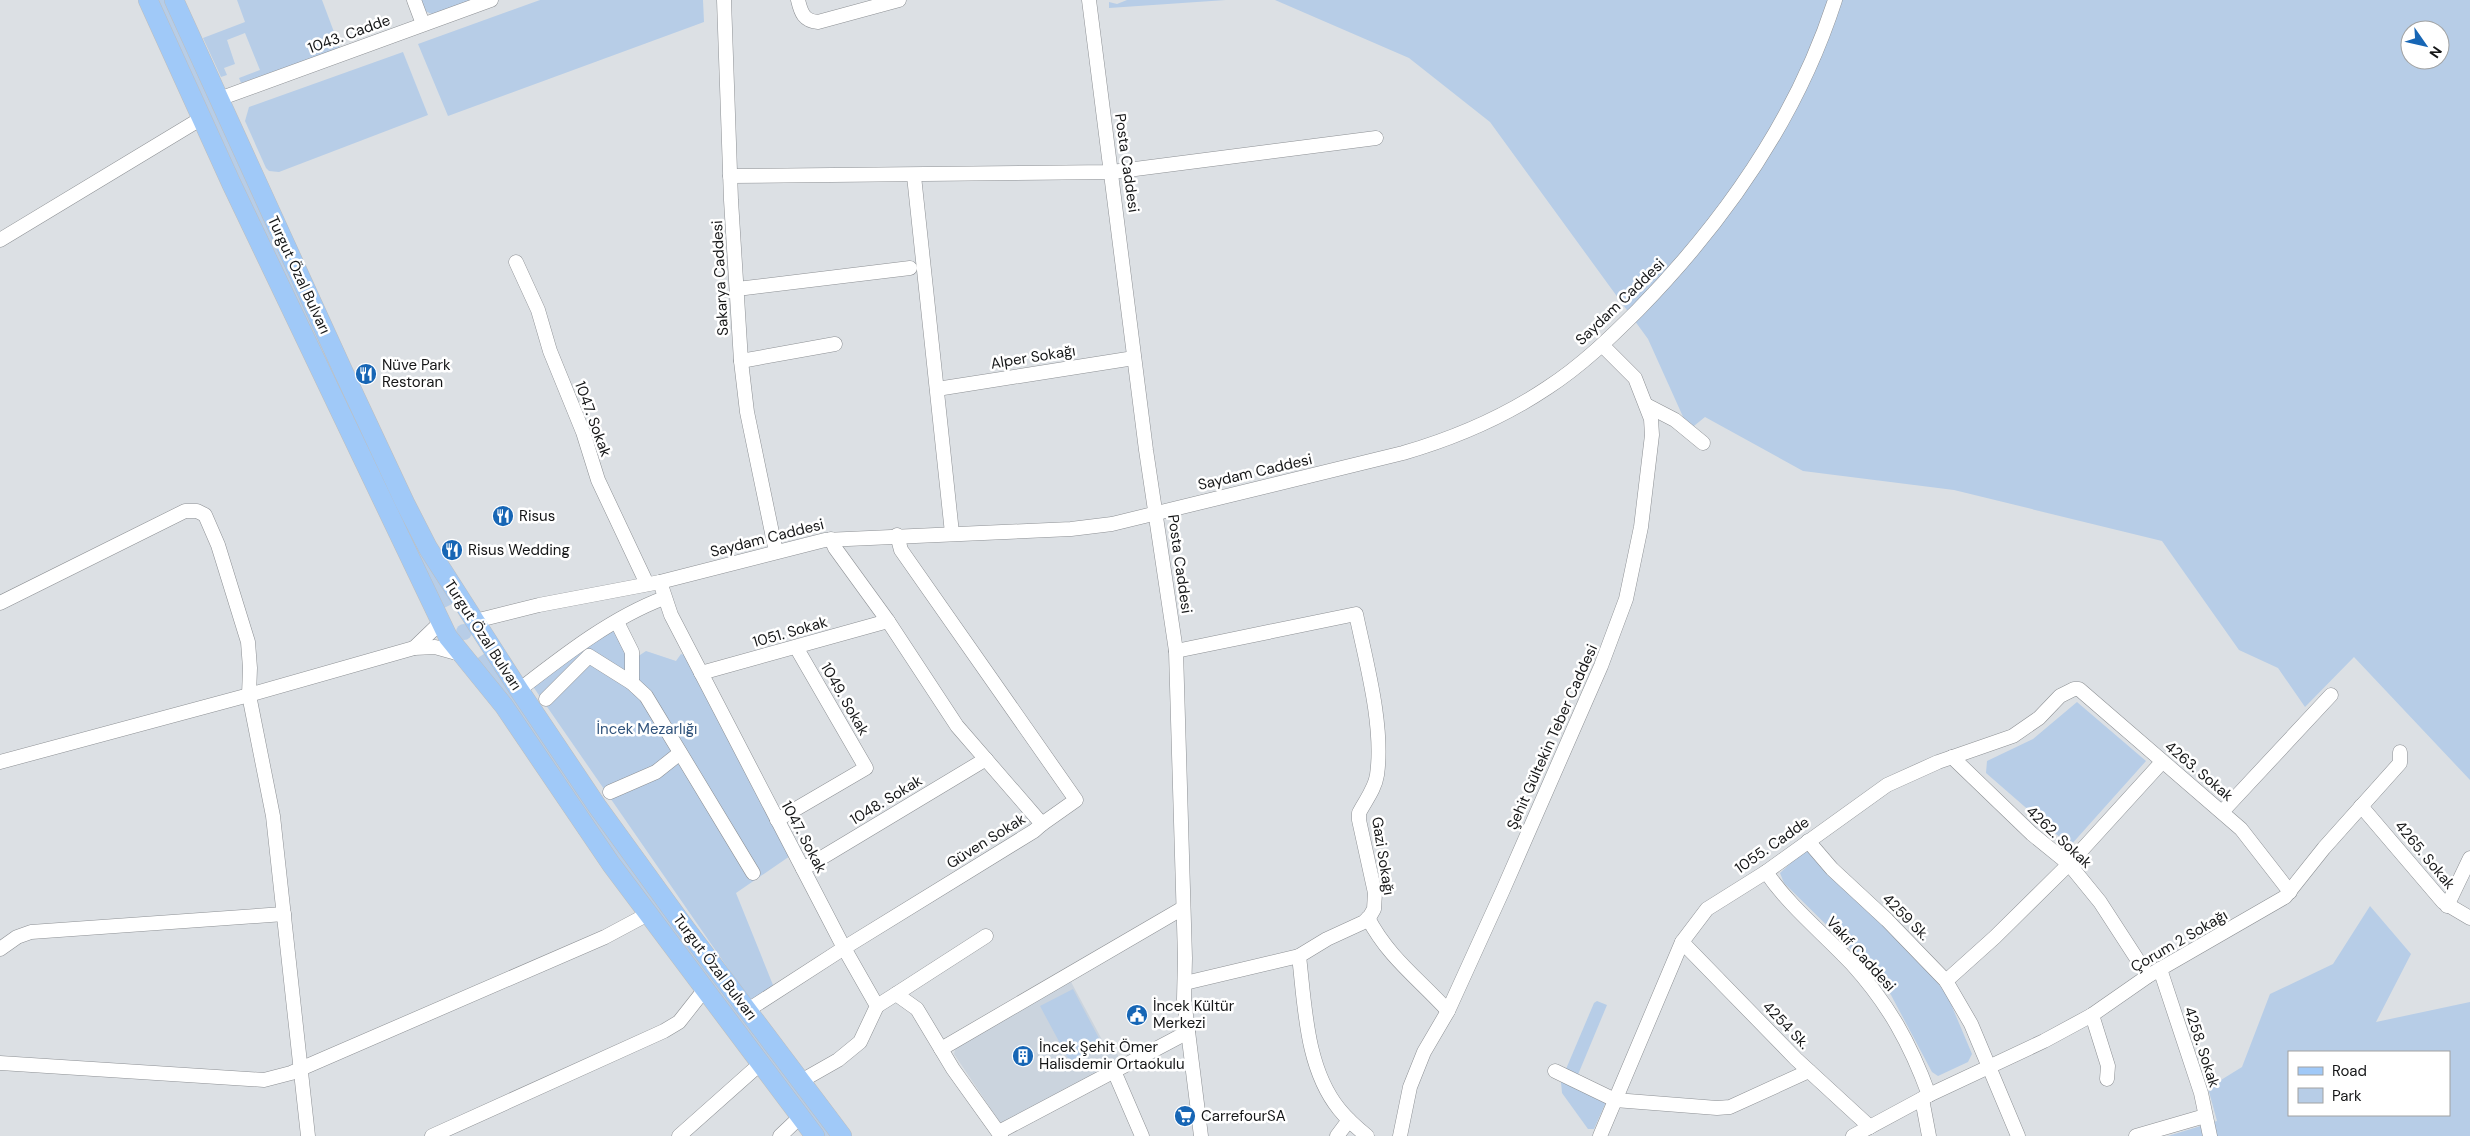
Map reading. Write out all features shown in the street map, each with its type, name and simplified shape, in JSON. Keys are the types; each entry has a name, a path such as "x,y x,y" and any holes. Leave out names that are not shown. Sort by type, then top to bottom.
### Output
{"main road":[{"name":"Turgut Özal Bulvarı","path":"148,0 444,630 460,654 504,706 648,914 815,1136"},
{"name":"Turgut Özal Bulvarı","path":"174,0 405,503 428,548 518,690 607,821 842,1136"},
{"path":"444,630 456,645 471,643 478,630 475,621"}],"street":[{"path":"414,0 423,24"},
{"name":"1043. Cadde","path":"219,99 491,0"},
{"name":"Sakarya Caddesi","path":"724,0 730,176 741,361 747,412 776,552"},
{"path":"798,0 804,16 812,22 826,21 899,0"},
{"name":"Posta Caddesi","path":"1088,0 1112,172 1134,358 1176,651 1184,999 1201,1136"},
{"name":"Saydam Caddesi","path":"475,621 539,605 653,583 831,539 952,532 1078,528 1112,524 1403,454 1463,434 1501,416 1540,393 1603,346 1698,246 1776,132 1809,68 1835,0"},
{"path":"0,240 202,118"},
{"path":"730,176 914,176 1112,172 1376,138"},
{"path":"914,176 952,532"},
{"name":"1047. Sokak","path":"516,262 538,310 550,351 583,432 598,480 653,583 664,598 701,674 777,820 844,948 877,1006"},
{"path":"736,289 910,268"},
{"path":"741,361 834,344"},
{"name":"Şehit Gültekin Teber Caddesi","path":"1400,1136 1410,1087 1424,1052 1448,1011 1601,666 1626,599 1641,526 1652,435 1648,406 1635,378 1603,346"},
{"name":"Alper Sokağı","path":"937,389 1134,358"},
{"path":"1648,406 1675,420 1703,443"},
{"path":"0,603 185,511 205,514 218,545 245,630 250,668 249,695 274,816 308,1136"},
{"path":"897,536 901,550 1076,800 1042,824"},
{"name":"Güven Sokak","path":"748,1010 844,948 1034,831 1042,824 957,726 888,621 835,548 831,539"},
{"path":"518,690 564,656 617,622 664,598"},
{"name":"Gazi Sokağı","path":"1176,651 1356,614 1372,687 1378,754 1375,784 1359,813 1361,833 1375,893 1374,909 1368,918"},
{"name":"1051. Sokak","path":"701,674 888,621"},
{"path":"617,622 632,652 632,683"},
{"path":"414,648 444,630"},
{"path":"0,762 249,695 414,648 435,647 460,654"},
{"name":"1049. Sokak","path":"777,820 866,768 796,647"},
{"path":"546,699 589,656 632,683 646,696 753,873"},
{"name":"1055. Cadde","path":"1600,1136 1682,942 1707,909 1766,872 1887,785 1952,757 2013,736 2039,718 2060,696 2074,689"},
{"name":"4263. Sokak","path":"2074,689 2079,690 2222,812 2240,829 2290,892"},
{"path":"2222,812 2331,695"},
{"name":"Çorum 2 Sokağı","path":"1852,1136 1926,1097 2092,1015 2154,972 2276,903 2290,892 2324,848 2400,763 2400,752"},
{"path":"610,792 656,772 680,753"},
{"name":"4262. Sokak","path":"1952,757 2032,834 2069,864 2154,972"},
{"name":"1048. Sokak","path":"803,869 986,759"},
{"path":"1946,981 1995,937 2069,864 2162,762"},
{"name":"4265. Sokak","path":"2361,806 2447,906 2470,918"},
{"name":"4259 Sk.","path":"1808,841 1832,868 1887,920 1946,981 1971,1024 2018,1136"},
{"path":"2447,906 2470,858"},
{"name":"Vakıf Caddesi","path":"1766,872 1783,895 1852,964 1882,1002 1914,1054 1926,1097 1929,1136"},
{"path":"941,1049 1183,908"},
{"path":"0,949 17,937 31,932 284,914"},
{"path":"0,1063 264,1080 300,1070 605,937 648,914"},
{"path":"1185,983 1299,956 1327,939 1358,926 1368,918 1379,940 1399,963 1426,987 1448,1011"},
{"path":"802,1082 838,1060 860,1042 877,1006 986,936"},
{"name":"4254 Sk.","path":"1682,942 1809,1071 1870,1127"},
{"path":"1299,956 1308,1030 1317,1066 1331,1098 1348,1120 1367,1136"},
{"name":"4258. Sokak","path":"2154,972 2201,1093 2210,1136"},
{"path":"432,1136 664,1031 679,1022 705,989"},
{"path":"896,994 917,1009 941,1049 1000,1134 1188,1032"},
{"path":"2092,1015 2108,1066 2108,1079"},
{"path":"679,1136 760,1064"},
{"path":"1114,1071 1142,1136"},
{"path":"1555,1071 1615,1100 1730,1107 1809,1071"},
{"path":"2136,1136 2205,1116"},
{"path":"780,1136 800,1117"},
{"path":"1336,1136 1348,1120"}],"shaded area":[{"path":"1070,980 1107,1049 1114,1047 1121,1062 1004,1123 999,1121 954,1054 956,1046"}],"green space":[{"path":"158,0 165,0 456,602 442,609 286,280"},
{"path":"237,0 322,0 340,48 241,83 239,78 260,70 245,33 227,40 235,64 224,68 227,75 221,77 203,38 245,22"},
{"path":"420,0 477,0 436,16 423,10"},
{"path":"540,0 703,0 704,22 448,116 418,44"},
{"path":"1127,0 1226,0 1109,8 1109,2 1117,4"},
{"path":"1275,0 2470,0 2470,780 2354,657 2305,707 2278,668 2239,650 2162,541 1954,490 1803,471 1705,417 1689,430 1648,339 1490,122 1409,58"},
{"path":"403,52 428,115 279,172 269,171 266,168 245,121 249,107"},
{"path":"464,624 472,632 464,640 456,632"},
{"name":"İncek Mezarlığı","path":"615,629 631,661 646,651 676,661 681,654 688,656 790,856 736,893 773,985 752,1003 532,685 578,651"},
{"path":"488,651 832,1136 824,1136 686,952 475,660"},
{"path":"2077,702 2146,761 2070,846 1986,773 1987,761 2033,739"},
{"path":"1805,850 1814,854 1935,979 1948,997 1972,1054 1968,1062 1938,1076 1932,1072 1891,995 1867,965 1784,883 1780,873"},
{"path":"2370,906 2411,954 2376,1022 2470,1002 2470,1136 2168,1136 2217,1121 2208,1088 2242,1067 2270,994 2333,964"},
{"path":"1073,989 1102,1044 1070,1062 1040,1006"},
{"path":"1597,1001 1607,1005 1577,1077 1566,1069 1594,1003"},
{"path":"1565,1081 1606,1102 1594,1129 1588,1129 1562,1093 1561,1082"}],"place":[{"name":"Nüve Park Restoran","path":"366,374"},
{"name":"Risus","path":"503,516"},
{"name":"Risus Wedding","path":"452,550"},
{"name":"İncek Kültür Merkezi","path":"1137,1015"},
{"name":"İncek Şehit Ömer Halisdemir Ortaokulu","path":"1023,1056"},
{"name":"CarrefourSA","path":"1185,1116"}]}
